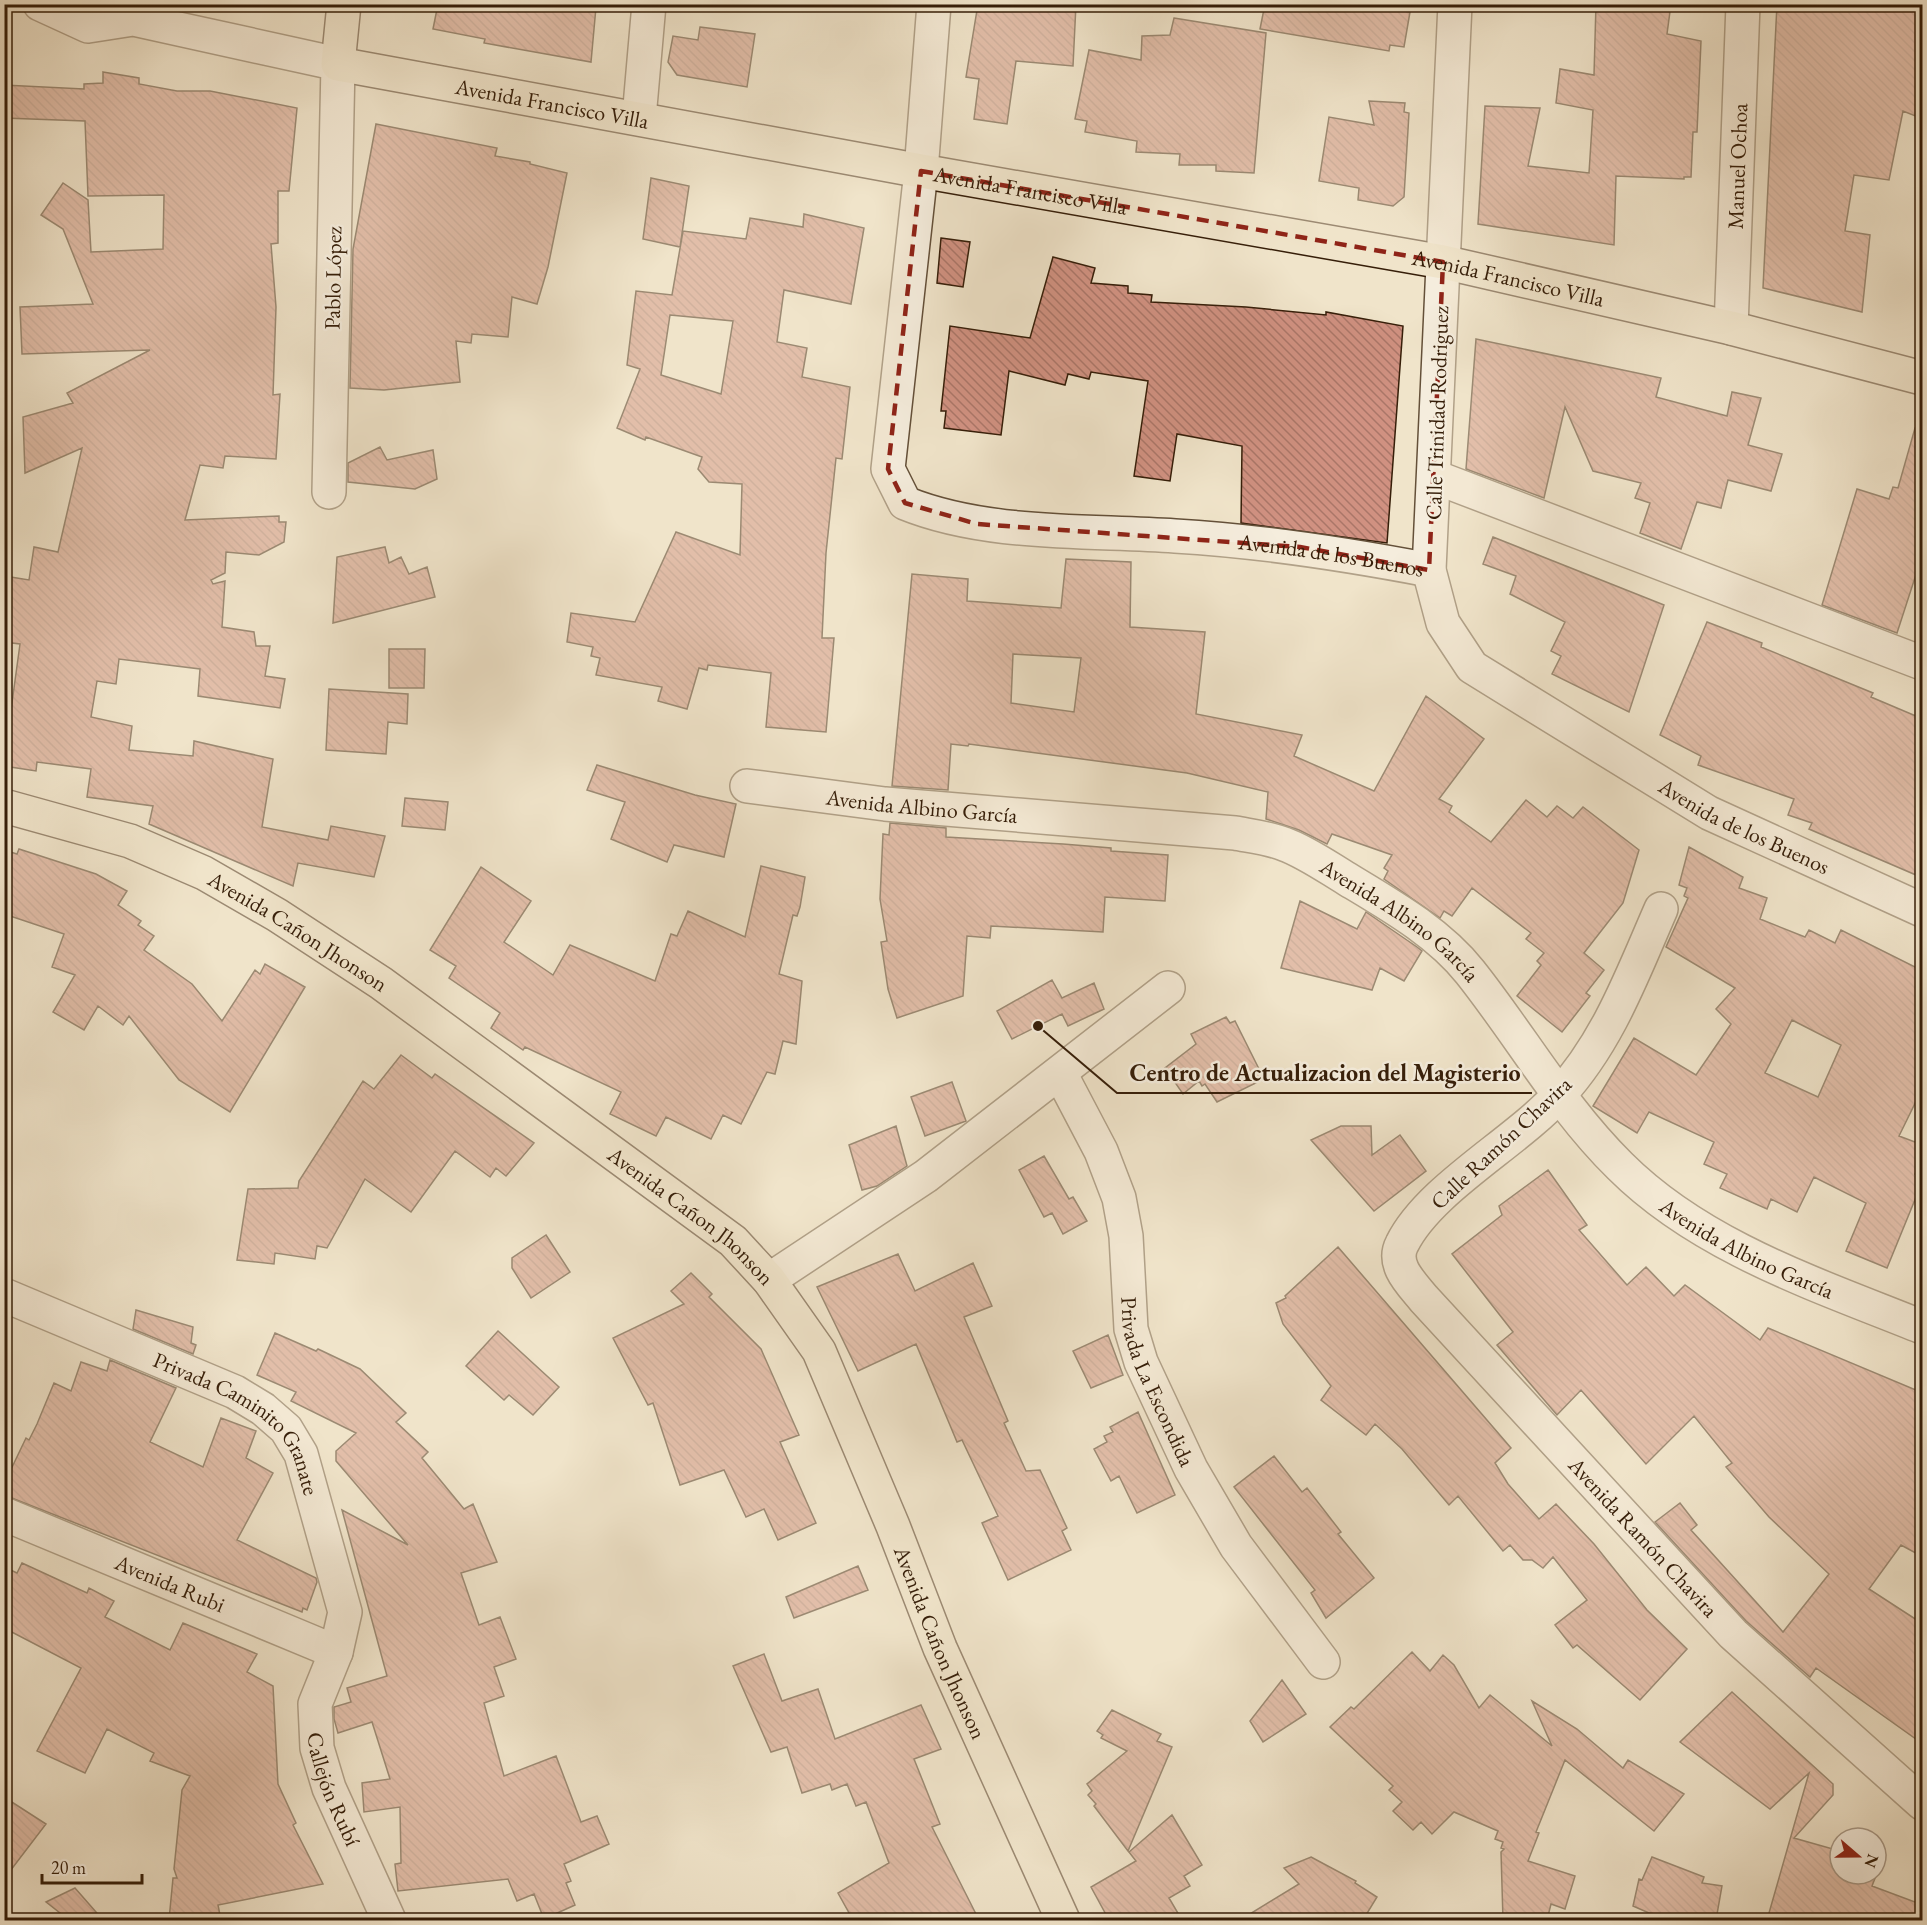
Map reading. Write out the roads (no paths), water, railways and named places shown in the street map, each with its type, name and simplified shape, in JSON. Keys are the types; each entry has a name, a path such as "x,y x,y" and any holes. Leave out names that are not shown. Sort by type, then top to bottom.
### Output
{"main road":[{"path":"338,64 344,4"},
{"name":"Avenida Francisco Villa","path":"338,64 921,171 1443,262 1731,328 1923,378"},
{"name":"Avenida Cañon Jhonson","path":"4,806 130,841 204,873 277,915 381,983 733,1241 770,1280 819,1351 940,1648 1063,1920"}],"street":[{"name":"Avenida Francisco Villa","path":"40,4 88,26 124,12 338,64"},
{"path":"639,118 649,4"},
{"path":"921,171 934,4"},
{"name":"Calle Trinidad Rodriguez","path":"1429,570 1455,4"},
{"name":"Manuel Ochoa","path":"1731,328 1743,4"},
{"name":"Pablo López","path":"329,492 338,64"},
{"name":"Avenida de los Buenos","path":"921,171 888,468 904,503 929,513 978,524 1178,536 1300,547 1429,570 1443,623 1472,668 1709,813 1923,910"},
{"path":"1435,477 1923,663"},
{"name":"Avenida Albino García","path":"747,786 885,804 1235,833 1284,844 1318,861 1407,915 1438,940 1469,970 1558,1096 1620,1166 1671,1209 1754,1257 1923,1327"},
{"name":"Calle Ramón Chavira","path":"1401,1245 1436,1202 1558,1096 1581,1068 1614,1015 1661,909"},
{"path":"770,1280 926,1176 1168,988"},
{"name":"Privada La Escondida","path":"1060,1073 1101,1151 1119,1198 1126,1236 1131,1329 1142,1362 1191,1469 1236,1546 1323,1662"},
{"name":"Avenida Ramón Chavira","path":"1401,1245 1398,1258 1406,1276 1424,1299 1733,1634 1923,1803"},
{"name":"Privada Caminito Granate","path":"4,1295 235,1392 263,1409 286,1429 301,1454 343,1599 345,1612 336,1652"},
{"name":"Avenida Rubi","path":"4,1514 336,1652"},
{"name":"Callejón Rubí","path":"336,1652 315,1704 318,1748 329,1788 389,1920"}],"place":[{"name":"Centro de Actualizacion del Magisterio","path":"1038,1026"}]}
